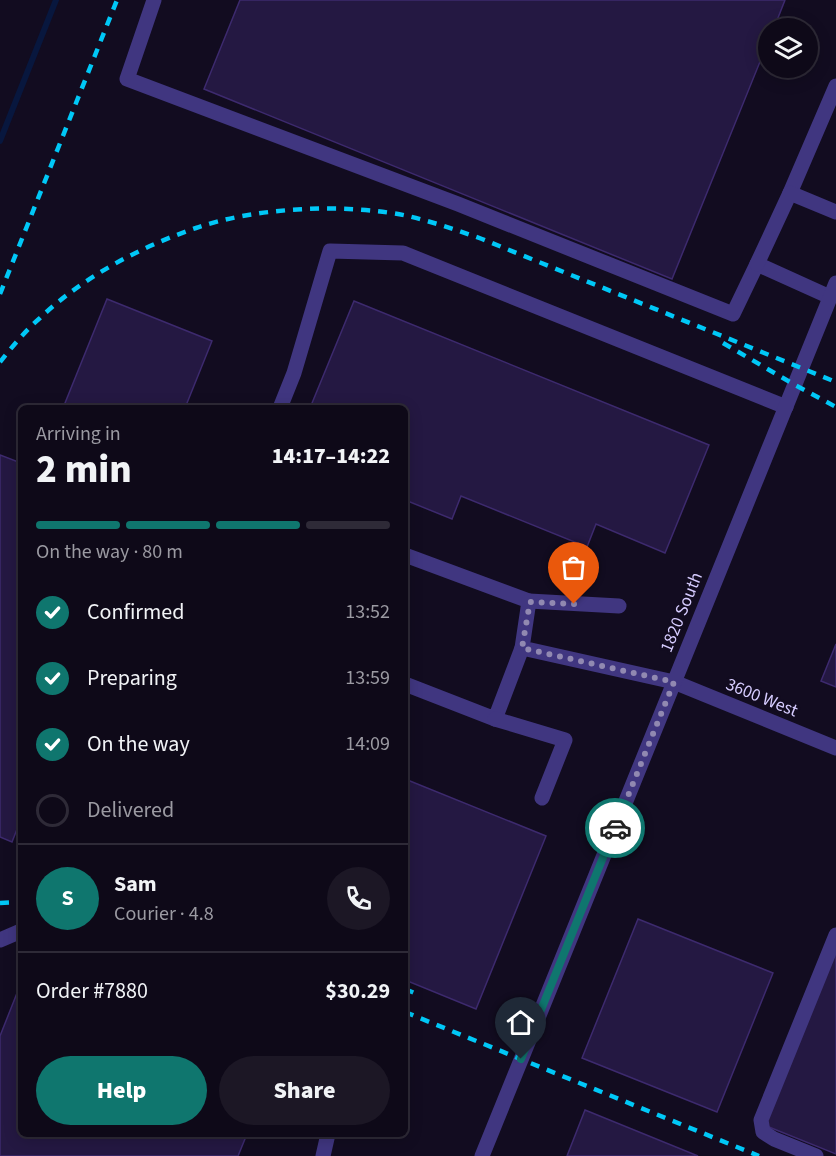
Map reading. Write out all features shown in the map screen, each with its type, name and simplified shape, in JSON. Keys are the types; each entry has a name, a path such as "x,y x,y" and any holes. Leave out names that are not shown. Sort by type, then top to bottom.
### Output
{"street":[{"path":"154,0 126,79 458,204 733,314 790,193 836,86"},
{"path":"790,193 836,212"},
{"path":"281,405 294,373 330,251 403,253 786,407"},
{"path":"757,264 833,290"},
{"name":"1820 South","path":"482,1156 833,290"},
{"path":"408,556 530,602 619,606"},
{"path":"495,719 522,648 530,602"},
{"name":"3600 West","path":"522,648 674,682 836,748"},
{"path":"408,685 495,719 565,740 542,798"},
{"path":"0,940 18,932"},
{"path":"816,1156 774,1139 763,1132 761,1120 836,935"},
{"path":"322,1156 327,1137"}],"building":[{"path":"240,0 785,0 778,18 758,18 758,67 672,279 204,89"},
{"path":"107,299 212,341 186,405 64,405"},
{"path":"354,301 709,445 665,553 596,524 587,547 461,496 452,519 408,501 408,405 311,405"},
{"path":"0,455 18,462 18,827 12,842 0,837"},
{"path":"836,644 836,687 821,681"},
{"path":"408,780 546,836 476,1009 408,981"},
{"path":"638,919 773,973 717,1112 582,1058"},
{"path":"836,947 836,1154 764,1125"},
{"path":"18,991 18,1137 246,1137 238,1156 0,1156 0,1036"},
{"path":"585,1110 698,1156 567,1156"}],"waterway":[{"path":"0,141 56,0"}],"railway":[{"path":"0,294 117,0"},
{"path":"0,362 34,323 75,289 113,265 154,244 196,228 246,215 301,209 357,209 408,216 463,232 836,382"},
{"path":"723,343 836,407"},
{"path":"0,903 18,902"},
{"path":"408,990 419,995"},
{"path":"408,1013 759,1156"}],"way so far":[{"path":"574,604 530,602 522,648 674,682 615,828"}],"route":[{"path":"521,1059 615,828"}]}
